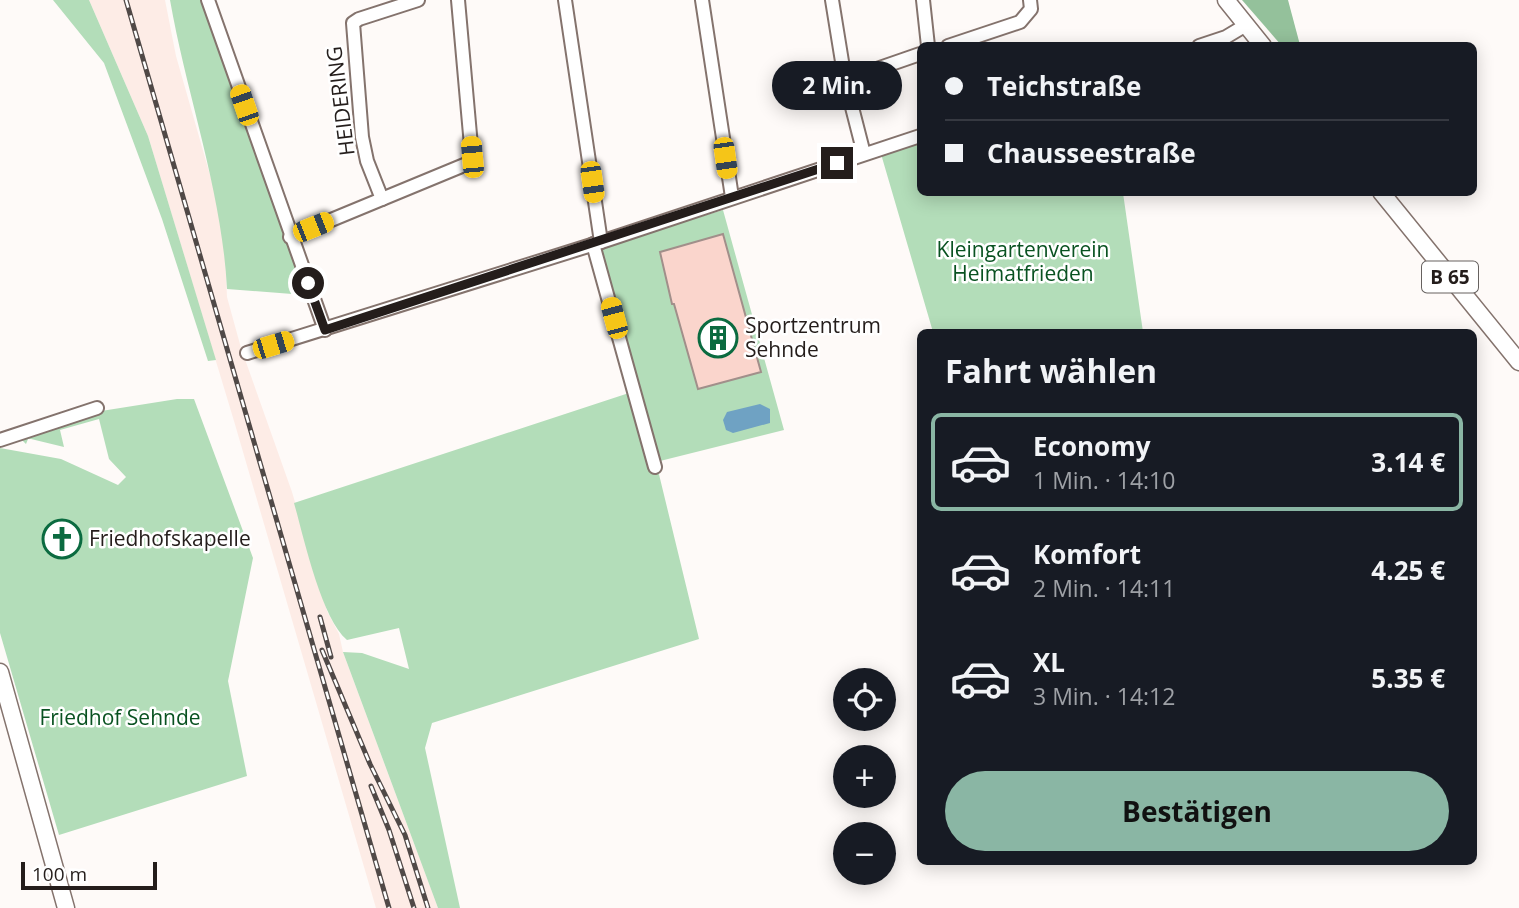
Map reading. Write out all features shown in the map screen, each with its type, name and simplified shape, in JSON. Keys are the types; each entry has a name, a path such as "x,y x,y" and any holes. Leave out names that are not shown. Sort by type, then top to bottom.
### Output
{"main road":[{"path":"1226,0 1260,42"},
{"name":"B 65","path":"1384,196 1519,362"},
{"path":"0,672 66,908"}],"street":[{"path":"208,0 325,330"},
{"name":"HEIDERING","path":"382,199 367,161 362,137 353,23 418,0"},
{"path":"290,237 464,167 472,157 458,0"},
{"path":"565,0 597,243 655,467"},
{"path":"702,0 732,197"},
{"path":"832,0 845,80 864,155"},
{"path":"923,0 928,42"},
{"path":"960,42 1020,22 1031,9 1030,0"},
{"path":"1211,42 1246,25"},
{"path":"845,80 917,55"},
{"path":"247,354 597,243 917,137"},
{"path":"0,440 97,408"}],"shaded area":[{"path":"89,0 165,0 176,56 218,203 225,250 227,297 241,348 292,492 327,611 339,634 343,652 438,908 376,908 148,136"}],"green space":[{"path":"53,0 89,0 148,136 216,360 208,361 162,219 104,63"},
{"path":"170,0 201,0 305,295 227,289 224,252 211,180"},
{"path":"1242,0 1288,0 1299,42 1278,42"},
{"name":"Kleingartenverein Heimatfrieden","path":"917,142 917,196 1123,196 1143,329 932,329 881,154"},
{"path":"723,210 784,430 656,462 699,639 432,723 425,748 460,908 438,908 343,652 362,653 409,669 399,628 347,640 329,614 321,596 294,503 635,391 600,247"},
{"name":"Friedhof Sehnde","path":"177,399 194,399 253,558 228,681 247,776 59,835 0,633 0,448 61,459 118,485 126,477 109,459 99,419 60,430 64,447 31,439 28,439 26,444 20,438 95,412"}],"water":[{"path":"760,404 770,409 770,423 733,433 726,430 723,420 727,412"}],"building":[{"name":"Sportzentrum Sehnde","path":"723,234 761,372 698,389 672,304 660,252"},
{"name":"Friedhofskapelle","path":"51,525 77,541 69,554 44,535"}],"railway":[{"path":"126,0 389,908"},
{"path":"320,617 331,657"},
{"path":"322,650 370,764 405,835 428,908"},
{"path":"371,786 389,830 414,908"}],"place":[{"name":"Sportzentrum Sehnde","path":"718,338"},
{"name":"Friedhofskapelle","path":"62,539"}],"route":[{"path":"308,283 325,330 837,163"}]}
